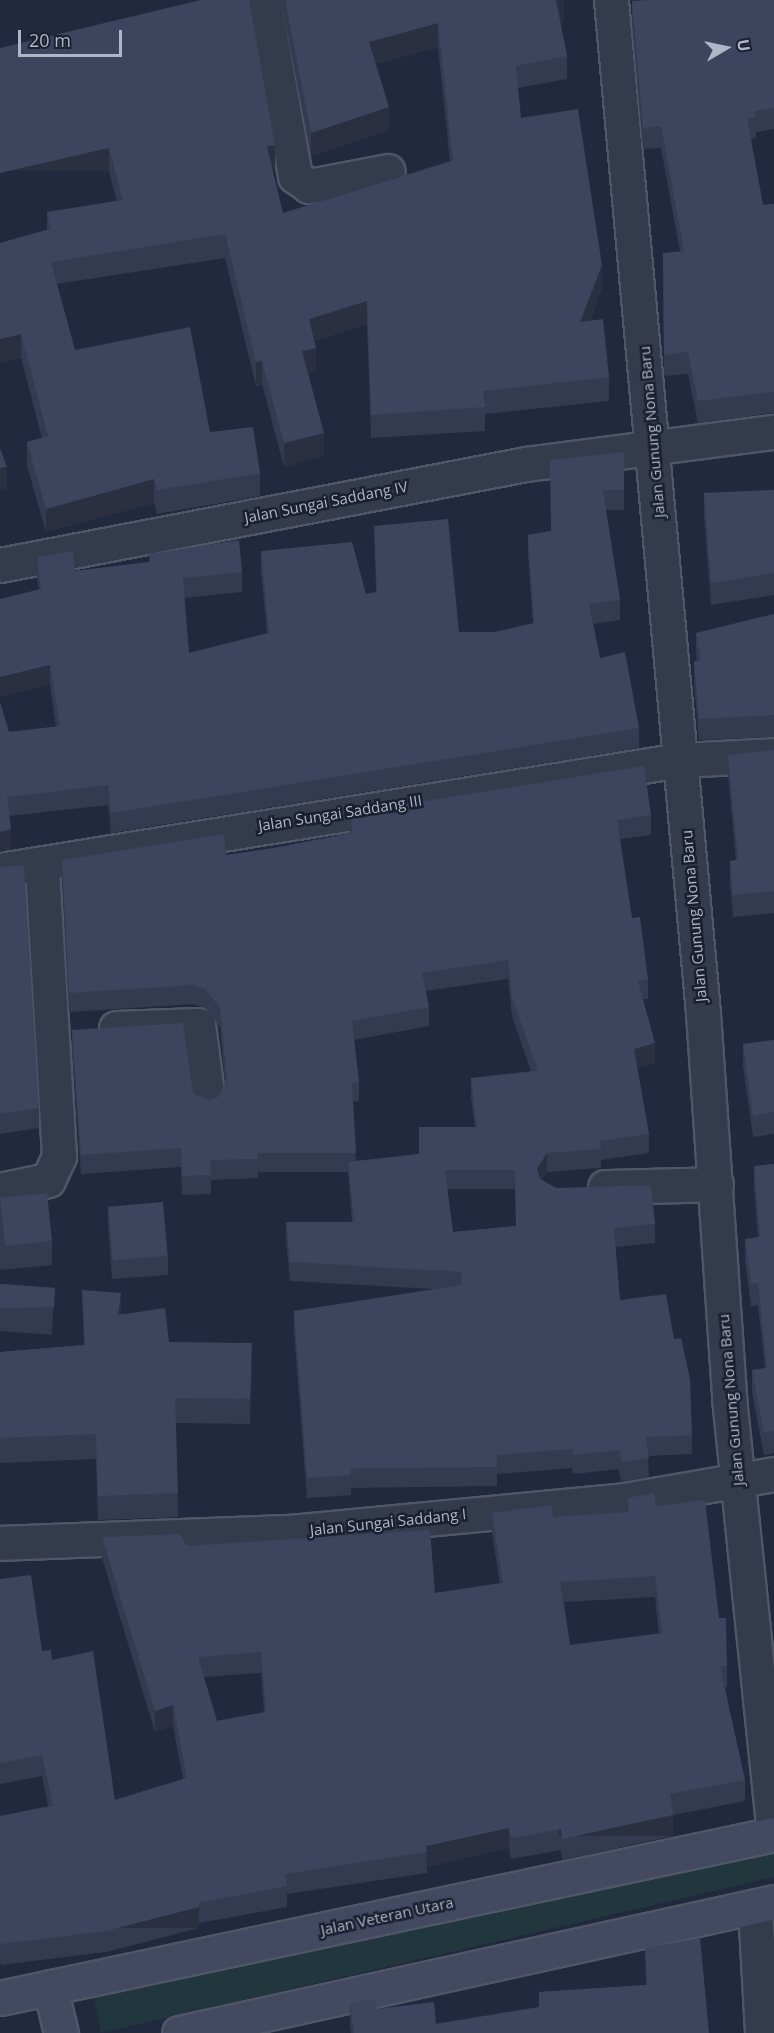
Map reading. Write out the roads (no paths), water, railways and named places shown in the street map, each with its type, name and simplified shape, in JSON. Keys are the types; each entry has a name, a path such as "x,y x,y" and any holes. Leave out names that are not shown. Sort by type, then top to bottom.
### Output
{"main road":[{"name":"Jalan Veteran Utara","path":"0,1998 774,1833"},
{"path":"179,2033 764,1904"},
{"path":"50,1987 61,2033"}],"street":[{"path":"264,0 295,176 309,186 388,171"},
{"name":"Jalan Gunung Nona Baru","path":"611,0 654,444 716,1184 738,1483 774,1833"},
{"name":"Jalan Sungai Saddang IV","path":"0,565 654,444 774,432"},
{"name":"Jalan Sungai Saddang III","path":"0,870 42,866 311,817 680,760 774,755"},
{"path":"0,1190 48,1180 59,1156 61,1131 42,866"},
{"path":"54,1032 194,1023 201,1029 208,1101"},
{"path":"579,1187 716,1184"},
{"name":"Jalan Sungai Saddang I","path":"0,1543 288,1532 619,1502 738,1483 774,1474"},
{"path":"762,2033 764,1904"}]}
